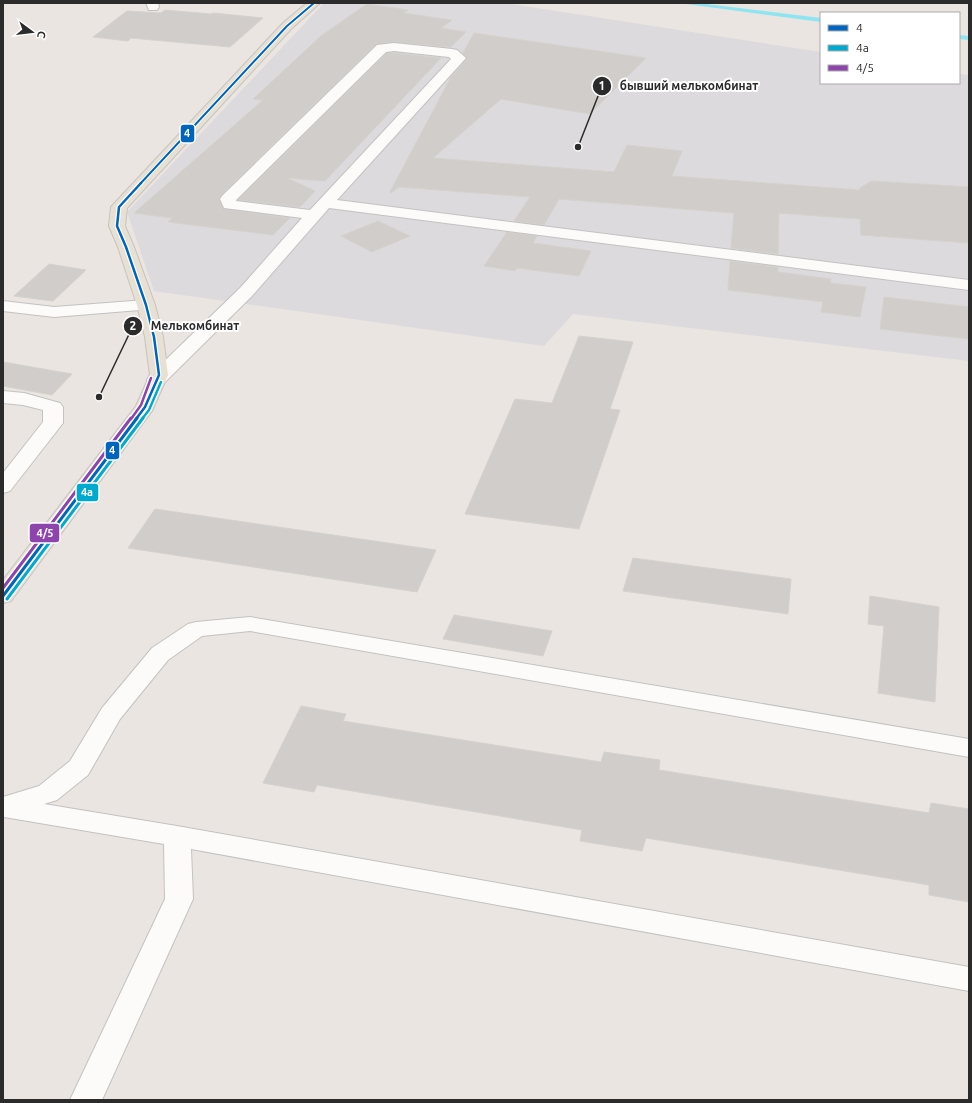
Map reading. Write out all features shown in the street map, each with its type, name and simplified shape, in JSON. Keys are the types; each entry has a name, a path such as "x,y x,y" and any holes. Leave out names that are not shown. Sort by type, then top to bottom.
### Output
{"main road":[{"path":"3,596 145,407 159,375 154,337 146,305 117,226 119,207 287,26 314,3"}],"lane":[{"path":"156,380 246,292 314,215 459,58 452,53 394,47 382,48 228,199 230,205 314,215"},
{"path":"326,203 969,285"},
{"path":"3,306 54,312 146,305"},
{"path":"3,397 24,399 53,407 53,423 3,487"},
{"path":"4,807 48,793 79,768 111,714 160,654 196,629 250,624 969,748"},
{"path":"4,807 177,836 969,979"},
{"path":"86,1100 179,899 177,836"}],"shaded area":[{"path":"504,3 820,52 820,84 960,84 960,74 969,75 969,361 573,314 544,346 154,291 127,212 323,4"}],"building":[{"path":"367,4 408,10 403,13 452,20 441,28 466,32 451,47 394,42 376,44 221,195 219,200 224,209 290,218 273,235 168,222 172,218 134,213 263,100 253,99 322,35"},
{"path":"165,10 263,18 230,47 131,38 128,41 93,37 127,11 161,13"},
{"path":"474,33 646,58 590,114 501,99 433,158 614,172 627,145 682,151 672,176 860,190 860,188 871,181 969,187 969,243 861,235 860,219 779,213 778,254 731,248 734,213 559,199 544,225 514,221 530,197 399,187 391,193 390,192 451,77 467,59 463,53"},
{"path":"387,53 441,58 325,181 287,178 315,191 300,207 238,200"},
{"path":"378,221 410,236 372,252 341,236"},
{"path":"507,232 537,236 533,243 591,251 579,276 517,268 515,271 484,266"},
{"path":"730,261 778,267 778,272 831,279 830,283 866,287 860,317 821,312 823,302 728,290"},
{"path":"49,264 86,270 53,301 14,296"},
{"path":"884,297 969,307 969,339 880,329"},
{"path":"579,336 633,342 610,409 620,410 579,529 465,514 515,399 552,403"},
{"path":"3,362 72,374 52,395 3,386"},
{"path":"155,509 436,550 417,592 128,548"},
{"path":"633,558 791,579 788,614 623,591"},
{"path":"870,596 939,607 935,702 878,693 884,626 868,624"},
{"path":"454,615 552,631 543,656 443,639"},
{"path":"301,706 346,714 343,721 601,762 604,752 660,760 659,770 929,813 931,803 969,809 969,902 929,895 929,885 646,838 642,851 580,841 582,830 317,785 314,792 263,783"}],"waterway":[{"path":"686,3 820,20"},
{"path":"960,37 969,38"}],"transit line":[{"name":"4","path":"3,596 145,407 159,375 154,337 146,305 126,247 117,226 119,207 287,26 314,3"},
{"name":"4/5","path":"3,588 141,405 151,378"},
{"name":"4а","path":"7,599 149,410 161,382"}],"place":[{"name":"бывший мелькомбинат","path":"578,147"},
{"name":"Мелькомбинат","path":"99,397"}]}
